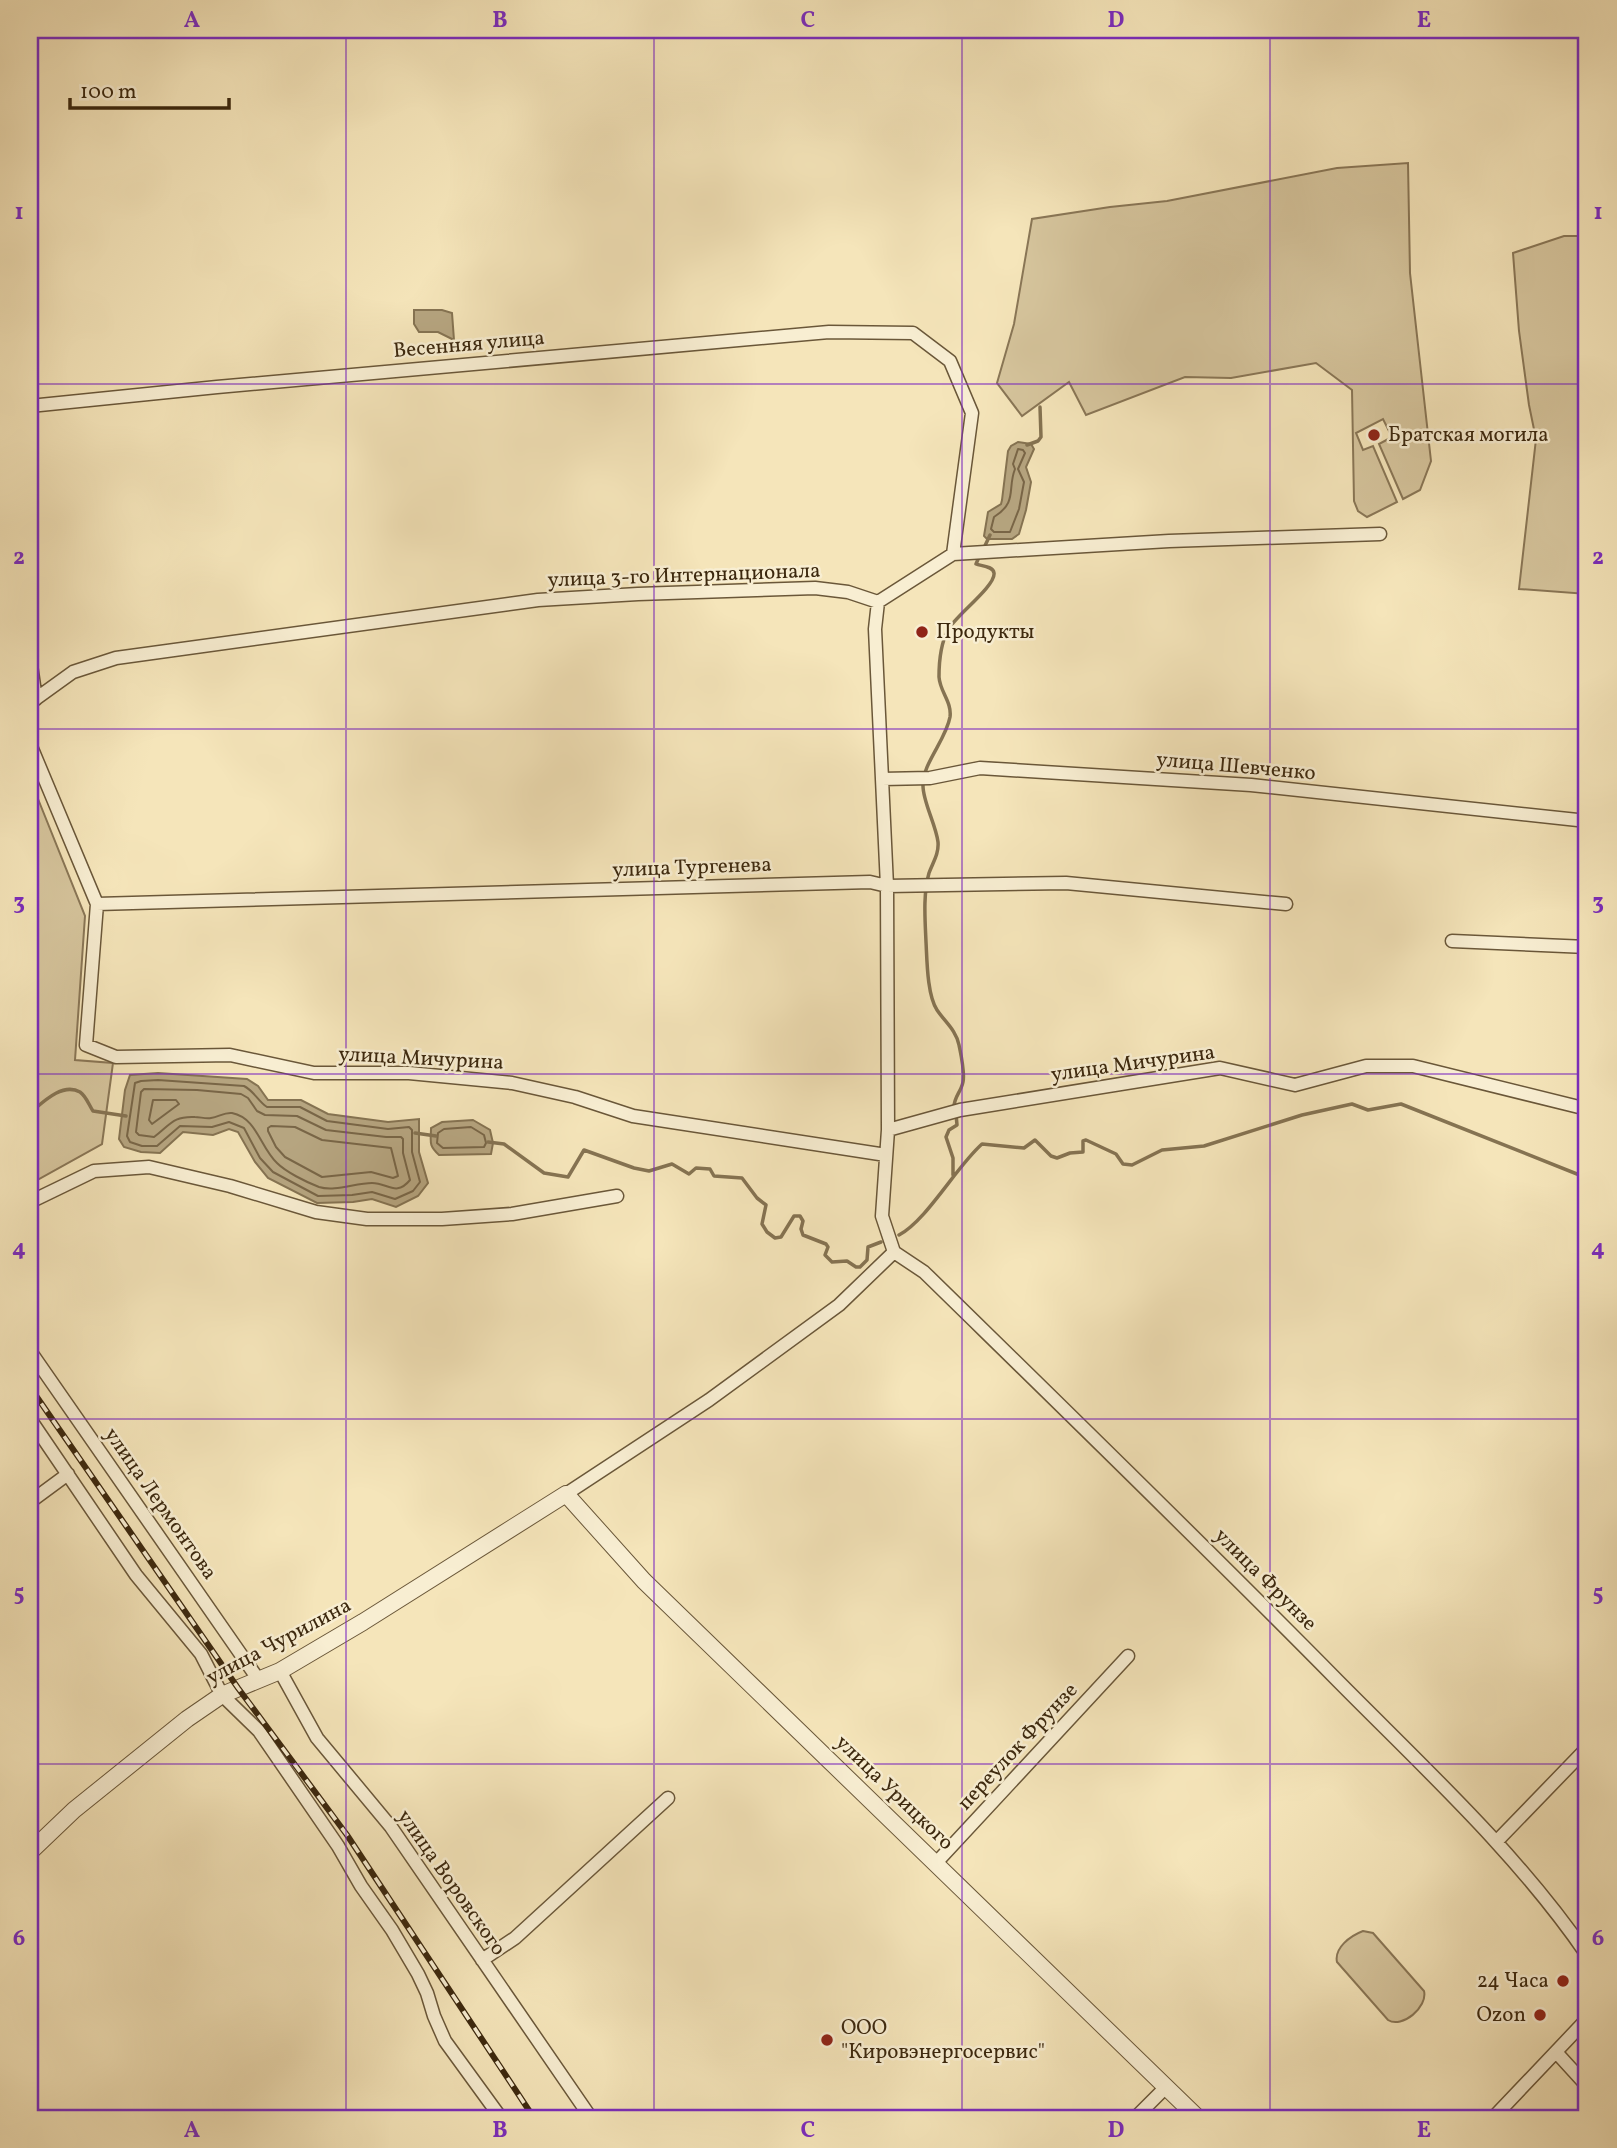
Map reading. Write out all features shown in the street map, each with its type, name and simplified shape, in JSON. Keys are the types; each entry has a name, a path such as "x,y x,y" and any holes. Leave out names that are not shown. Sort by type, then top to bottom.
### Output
{"street":[{"name":"Весенняя улица","path":"30,406 829,331 913,333 950,362 972,413 953,554"},
{"path":"566,1494 709,1400 839,1305 894,1252 882,1216 888,1129 887,886 875,629 878,602 953,554 1169,541 1380,534"},
{"name":"улица 3-го Интернационала","path":"33,701 73,672 116,658 538,600 815,588 848,592 878,602"},
{"path":"30,658 33,701"},
{"path":"30,744 97,904"},
{"name":"улица Шевченко","path":"882,779 930,778 980,768 1251,785 1587,821"},
{"name":"улица Тургенева","path":"97,904 870,882 887,886 1066,883 1286,904"},
{"name":"улица Мичурина","path":"97,904 86,1045 116,1056 230,1055 314,1073 409,1073 512,1083 575,1097 633,1116 886,1155"},
{"path":"1452,941 1587,947"},
{"name":"улица Мичурина","path":"888,1129 960,1110 1220,1068 1295,1085 1366,1066 1413,1066 1587,1109"},
{"path":"30,1202 94,1171 149,1167 230,1186 316,1212 367,1219 442,1219 512,1214 617,1196"},
{"name":"улица Фрунзе","path":"894,1252 924,1272 983,1329 1219,1561 1497,1842 1562,1918 1587,1955"},
{"name":"улица Лермонтова","path":"30,1351 258,1679"},
{"path":"30,1419 136,1575 201,1654 222,1695 258,1731 338,1846 361,1886 392,1930 428,1993 445,2041 501,2118"},
{"path":"30,1502 68,1474"},
{"name":"улица Чурилина","path":"30,1852 74,1810 148,1749 222,1695 280,1671 566,1494"},
{"name":"улица Урицкого","path":"566,1494 643,1581 1198,2118"},
{"name":"переулок Фрунзе","path":"936,1863 1128,1656"},
{"name":"улица Воровского","path":"280,1671 317,1738 391,1827 591,2118"},
{"path":"1497,1842 1587,1748"},
{"path":"482,1960 515,1938 668,1798"},
{"path":"1493,2118 1587,2019"},
{"path":"1556,2052 1587,2086"},
{"path":"1135,2118 1166,2087"}],"shaded area":[{"path":"1408,163 1410,273 1431,461 1420,490 1403,499 1379,444 1392,437 1383,419 1356,433 1363,450 1373,446 1397,502 1367,517 1358,511 1354,501 1352,390 1316,363 1231,378 1185,377 1086,415 1069,382 1022,416 997,383 1014,324 1032,219 1167,201 1337,168"},
{"path":"1564,236 1587,236 1587,594 1519,589 1536,439 1519,331 1513,253"},
{"path":"30,779 85,916 75,1060 113,1063 102,1144 30,1184"},
{"path":"1363,1931 1373,1933 1424,1991 1422,2004 1407,2019 1400,2022 1388,2020 1337,1962 1338,1952 1344,1943"}],"water":[{"path":"414,310 442,310 452,313 454,340 438,332 419,332 414,324"},
{"path":"1018,442 1031,444 1034,449 1026,467 1031,482 1019,534 1012,539 987,539 984,536 988,512 1001,504 1008,451"},
{"path":"158,1073 247,1079 258,1086 268,1100 301,1100 328,1114 388,1122 419,1119 419,1152 428,1183 418,1196 396,1207 372,1199 317,1203 268,1178 255,1162 238,1132 229,1129 213,1135 183,1132 160,1153 141,1152 124,1147 119,1139 125,1090 130,1075"},
{"path":"473,1120 490,1130 493,1143 491,1154 439,1155 433,1149 431,1128 442,1122"}],"waterway":[{"path":"1027,445 1041,437 1040,407"},
{"path":"983,550 990,535"},
{"path":"954,1107 963,1082 961,1054 958,1040 937,1010 928,977 925,898 938,842 923,786 926,769 950,717 939,677 944,641 952,624 993,579 994,573 991,569 976,564 979,557"},
{"path":"30,1113 53,1095 73,1090 86,1098 93,1111 126,1116"},
{"path":"899,1235 910,1228 931,1206 982,1144 1024,1148 1035,1140 1051,1156 1057,1158 1083,1152 1083,1141 1086,1140 1116,1154 1123,1164 1132,1165 1162,1150 1204,1146 1302,1115 1352,1104 1368,1110 1401,1104 1587,1178"},
{"path":"953,1175 953,1158 946,1137 949,1130 957,1125 956,1114"},
{"path":"415,1133 436,1136"},
{"path":"488,1142 504,1144 544,1173 568,1177 584,1150 649,1171 672,1164 689,1174 696,1168 710,1169 714,1176 742,1178 766,1205 762,1224 767,1232 775,1238 781,1237 794,1216 800,1216 803,1221 803,1235 826,1244 828,1247 825,1255 832,1262 847,1261 860,1267 867,1260 868,1247 881,1242"}],"railway":[{"path":"30,1387 238,1688 347,1835 534,2118"}],"place":[{"name":"Братская могила","path":"1374,435"},
{"name":"Продукты","path":"922,632"},
{"name":"24 Часа","path":"1563,1981"},
{"name":"Ozon","path":"1540,2015"},
{"name":"ООО \"Кировэнергосервис\"","path":"827,2040"}]}
